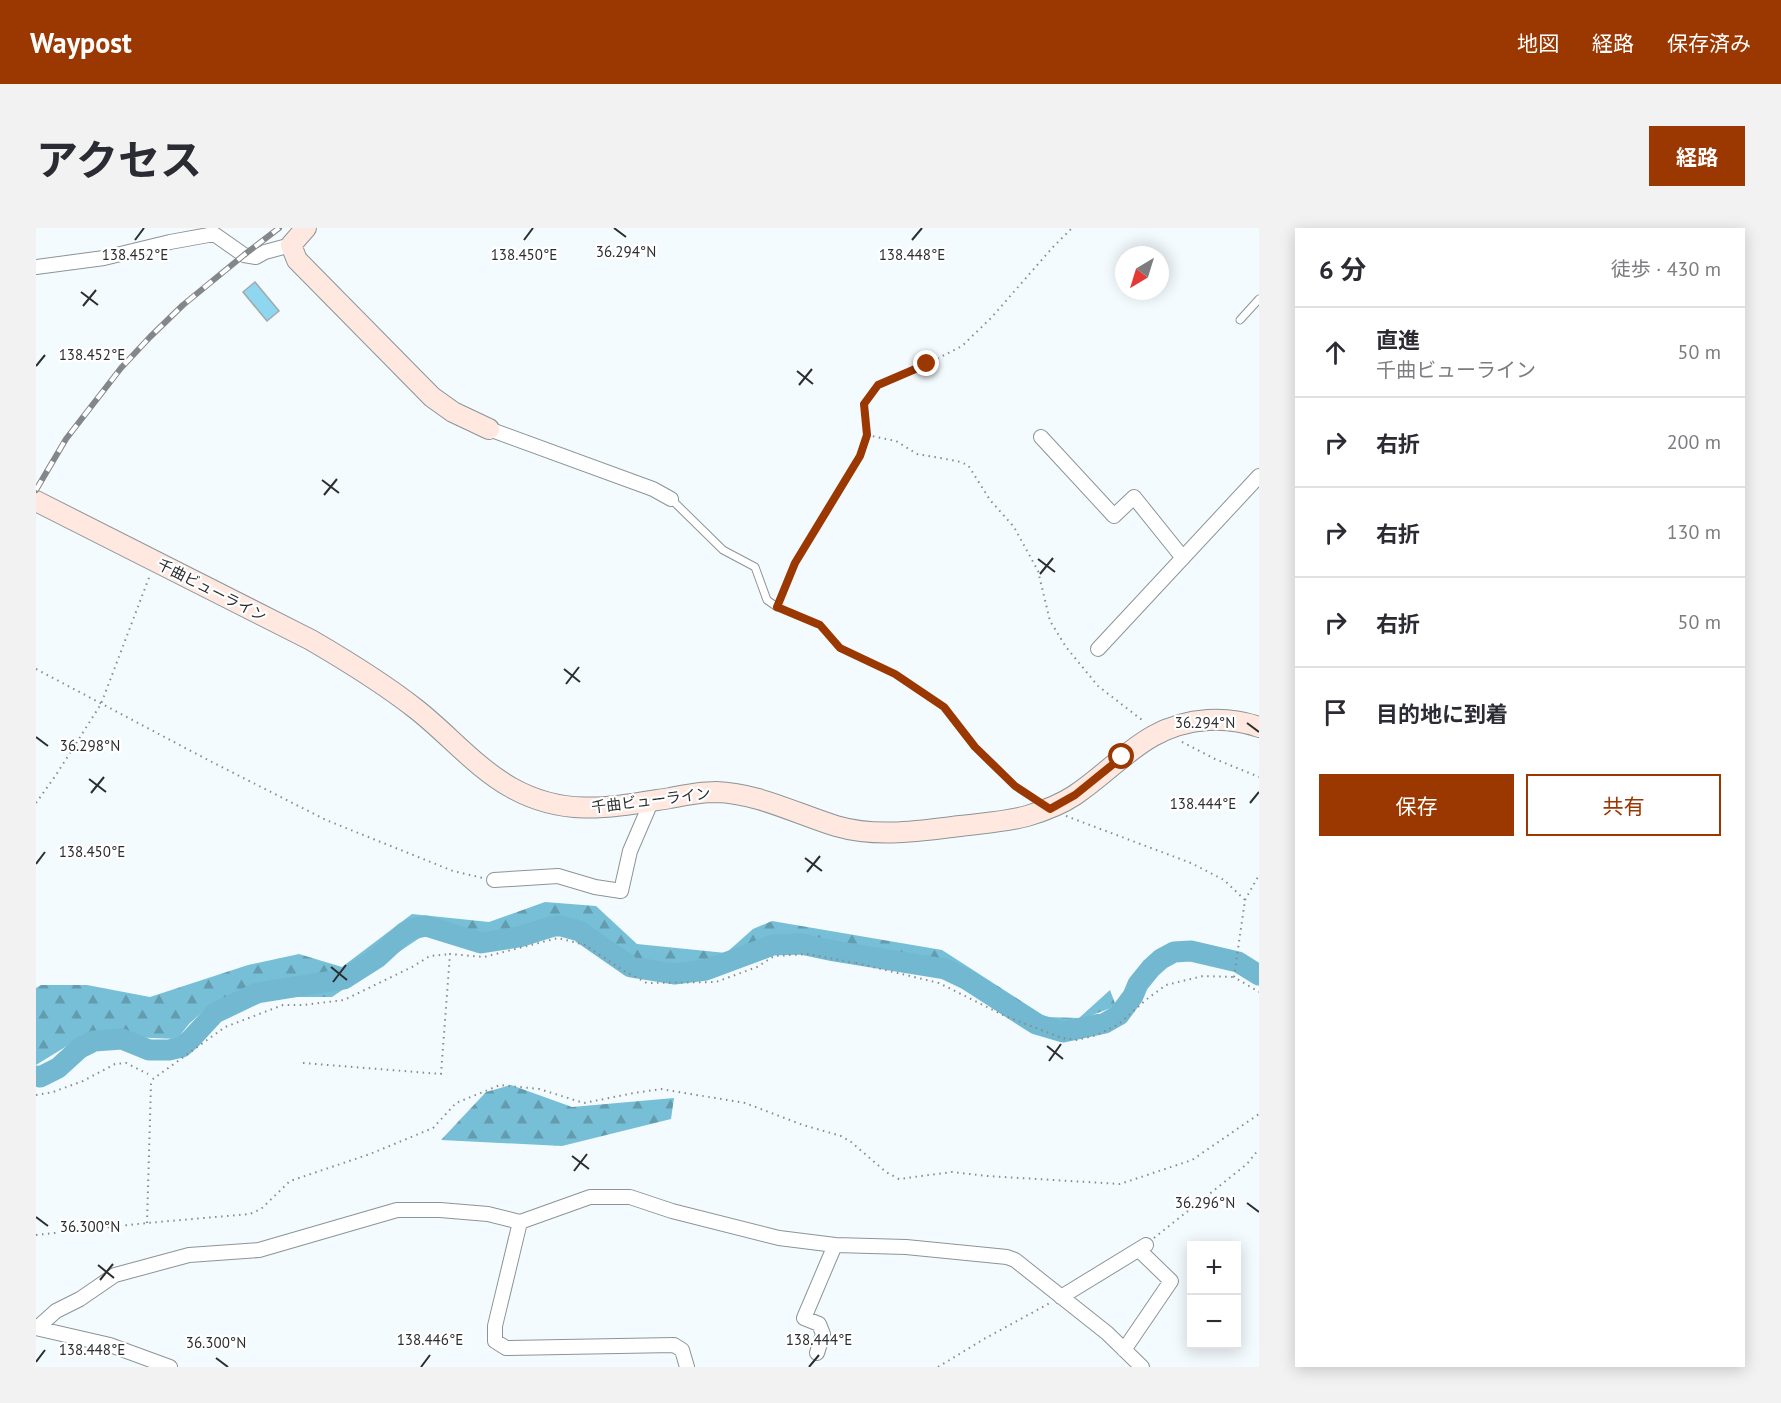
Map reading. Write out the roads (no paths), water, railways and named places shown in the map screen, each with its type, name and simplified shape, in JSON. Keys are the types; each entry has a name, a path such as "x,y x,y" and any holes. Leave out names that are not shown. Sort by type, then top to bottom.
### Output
{"street":[{"path":"36,267 104,258 215,231 244,255 256,257 265,252 291,245 306,228"},
{"path":"291,245 297,260 432,397 453,412 489,429 653,489 670,500"},
{"path":"1041,437 1114,516 1134,497 1183,558"},
{"path":"1098,649 1259,476"},
{"name":"千曲ビューライン","path":"36,501 311,640 354,665 417,710 488,771 512,788 560,806 590,809 716,792 760,800 858,831 907,832 1002,821 1050,809 1075,795 1145,740 1173,726 1191,721 1213,720 1236,720 1259,726"},
{"path":"494,880 558,876 595,887 621,891 630,851 652,800"},
{"path":"36,1328 56,1311 80,1299 115,1275 189,1255 259,1250 397,1210 440,1210 488,1214 520,1222 590,1197 630,1197 672,1211 779,1238 835,1245 906,1247 1007,1257 1015,1260 1107,1333 1142,1367"},
{"path":"520,1222 495,1326 495,1341 506,1348 674,1345 682,1350 687,1367"},
{"path":"816,1353 823,1334 819,1324 804,1318 835,1245"},
{"path":"1061,1297 1142,1247 1171,1281 1124,1350"},
{"path":"36,1328 110,1345 170,1367"}],"lane":[{"path":"1240,320 1259,299"},
{"path":"670,500 723,550 755,567 767,600 777,607"}],"waterway":[{"path":"36,1076 40,1077 58,1068 80,1048 94,1041 122,1039 149,1050 169,1050 182,1047 215,1013 257,993 344,979 377,958 404,933 426,926 481,943 519,937 561,926 579,931 631,967 674,974 706,970 773,945 801,944 945,969 966,979 1036,1024 1063,1032 1105,1023 1119,1015 1151,968 1174,952 1191,951 1238,962 1259,975"}],"railway":[{"path":"36,490 66,439 121,368 183,305 279,228"}]}
